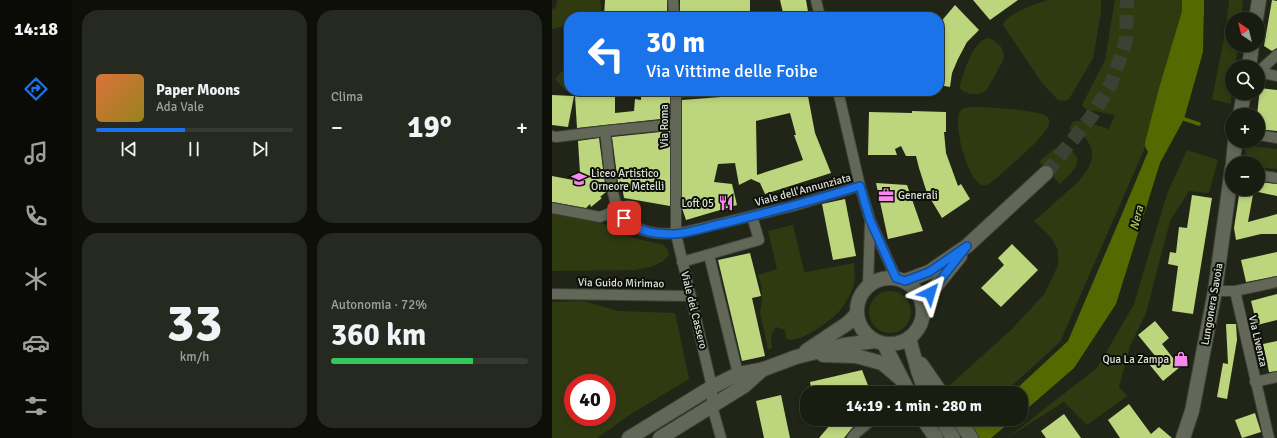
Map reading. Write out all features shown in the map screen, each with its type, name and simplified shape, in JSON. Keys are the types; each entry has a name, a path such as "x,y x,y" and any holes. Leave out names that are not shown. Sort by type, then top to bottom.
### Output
{"street":[{"path":"674,0 674,12"},
{"path":"816,0 819,12"},
{"path":"1257,12 1259,0"},
{"path":"1265,66 1277,55"},
{"path":"1265,73 1277,76"},
{"name":"Via Roma","path":"676,96 673,217 676,234"},
{"path":"839,96 860,186 870,220 900,280"},
{"path":"552,136 556,137 676,124"},
{"path":"606,131 613,192 621,214"},
{"path":"1265,136 1277,138"},
{"path":"900,280 929,272 967,246 1046,173"},
{"path":"1265,176 1277,178"},
{"name":"Viale dell'Annunziata","path":"621,214 632,226 642,230 654,233 676,234 793,206 860,186"},
{"name":"Lungonera Savoia","path":"1183,438 1192,411 1215,291 1228,196"},
{"path":"552,208 600,218 621,214 628,206"},
{"name":"Viale dell'Annunziata","path":"682,262 759,240 752,216"},
{"path":"868,286 870,220"},
{"name":"Viale del Cassero","path":"676,234 712,387 712,406 721,438"},
{"path":"922,302 967,246"},
{"path":"709,255 741,380"},
{"path":"629,438 712,387 741,380 764,368 796,357 844,345 880,342 893,344 902,342 909,338 918,328 923,316 922,302 919,294 913,287 900,280 886,278 868,286 862,294 858,303 858,322 862,330 868,336 880,342 894,363 915,386"},
{"path":"1215,291 1235,291 1277,282"},
{"name":"Via Livenza","path":"1235,291 1269,438"},
{"name":"Via Guido Mirimao","path":"552,294 690,296"},
{"path":"796,357 848,323 857,314"},
{"path":"909,338 923,386"},
{"path":"811,354 856,356 882,364 902,380"},
{"path":"914,354 936,386"},
{"path":"894,363 905,386"},
{"path":"1255,382 1277,377"},
{"path":"660,438 712,406 741,380"},
{"path":"852,438 864,426"},
{"path":"928,426 936,438"},
{"path":"945,426 953,438"},
{"path":"963,426 971,438"}],"shaded area":[{"path":"557,0 600,0 601,3 601,12 564,12 564,26 552,29 552,9 556,8"},
{"path":"1048,0 1101,0 1101,13 1093,58 1069,99 1066,101 1058,100 1042,83 1003,25 1005,21 1016,13"},
{"path":"1115,0 1185,0 1170,90 1060,342 1012,386 950,386 1012,329 1045,293 1058,265 1058,250 1050,236 1034,221 1080,179 1090,164 1092,155 1091,147 1084,137 1069,129 1072,123 1075,121 1081,121 1109,129 1115,115 1085,109 1082,105 1105,60"},
{"path":"1229,0 1243,0 1242,12 1228,12"},
{"path":"1225,33 1225,52 1237,52 1236,60 1225,60 1225,100 1231,100 1231,104 1212,99"},
{"path":"988,38 992,39 1001,47 1004,59 986,91 980,94 965,92 960,88 960,85 970,57 978,45 983,40"},
{"path":"564,69 564,89 555,79"},
{"path":"968,107 1034,112 1046,116 1049,122 1046,130 1033,145 994,180 984,185 977,182 967,163 958,126 958,116 961,110"},
{"path":"1063,147 1076,155 1077,160 1074,169 1060,184 1039,162 1054,149"},
{"path":"1245,148 1277,149 1277,169 1265,168 1265,156 1246,156"},
{"path":"1187,150 1218,160 1209,193 1189,191 1170,221 1146,313 1130,346 1119,387 1127,396 1087,425 1064,402 1028,425 1028,422 1097,368 1134,304 1167,194"},
{"path":"552,202 561,205 583,218 621,231 633,238 664,245 669,255 663,261 651,267 635,270 552,271"},
{"path":"793,225 804,271 807,272 854,263 854,285 841,309 815,331 798,339 791,340 786,338 785,330 776,327 771,337 772,348 768,349 760,313 762,300 761,285 758,275 777,269 768,231"},
{"path":"886,291 894,291 902,294 908,300 911,312 908,324 902,330 894,333 886,333 878,330 872,324 869,316 869,308 872,300 878,294"},
{"path":"583,301 618,311 675,313 689,379 616,425 616,374 564,374 564,426 614,426 597,438 552,438 552,302"},
{"path":"1022,426 1026,426 1007,438"}],"water":[{"path":"1186,0 1204,0 1203,52 1184,119 1160,163 1116,304 1074,368 1028,408 1028,386 1020,386 1068,341 1175,87 1185,23"},
{"path":"973,426 1006,426 991,438 958,438"}],"building":[{"path":"605,0 667,0 667,12 604,12"},
{"path":"680,0 750,0 750,12 680,12"},
{"path":"780,0 806,0 808,12 783,12"},
{"path":"973,0 1018,0 990,20"},
{"path":"1272,0 1277,1 1277,48 1272,51 1265,47"},
{"path":"955,5 979,30 967,42 958,59 952,73 950,87 944,86 944,18"},
{"path":"1265,89 1277,90 1277,131 1265,130 1265,108 1258,108 1259,100 1265,100"},
{"path":"552,95 574,96 568,127 552,125"},
{"path":"575,96 615,96 615,113 634,111 635,99 641,100 641,96 670,96 670,118 577,128"},
{"path":"734,96 808,96 815,133 831,173 765,194 760,183 751,179 739,185 735,163 718,164 714,182 732,184 737,205 686,220 682,208 682,100","holes":["790,113 796,135 794,135 803,160 757,175 756,121"]},
{"path":"912,111 946,112 946,132 944,132 946,153 958,186 961,184 970,199 942,218 927,193 916,156 906,156 901,146 895,149 897,155 868,155 869,112 912,113"},
{"path":"670,131 670,206 624,198 621,181 618,183 612,137"},
{"name":"Liceo Artistico Orneore Metelli","path":"599,138 606,192 600,197 602,198 591,207 590,204 586,208 552,202 552,176 573,180 580,173 578,141"},
{"path":"876,183 907,185 923,231 888,239"},
{"path":"1265,183 1277,184 1277,196 1265,193"},
{"path":"1192,195 1212,198 1193,314 1172,311 1178,266 1168,264 1170,252 1176,253 1179,227 1187,228"},
{"path":"1239,196 1253,196 1248,222 1277,214 1277,234 1261,234 1236,240 1234,228"},
{"path":"845,199 856,256 833,260 822,204"},
{"path":"1012,244 1038,270 1001,307 981,288 1004,265 998,258"},
{"path":"1277,252 1277,276 1246,282 1241,260"},
{"path":"750,253 761,296 752,298 765,356 742,361 718,260"},
{"path":"1277,294 1277,320 1257,325 1251,301"},
{"path":"1155,321 1169,338 1162,344 1180,367 1163,381 1149,364 1156,357 1138,335"},
{"path":"1226,324 1236,324 1237,340 1227,399 1217,397 1223,363 1228,364"},
{"path":"1277,341 1277,371 1269,372 1263,344"},
{"path":"862,370 868,386 811,386 810,382"},
{"path":"781,395 790,438 764,438 756,401"},
{"path":"1129,404 1151,434 1159,427 1172,438 1120,438 1108,420"},
{"path":"1255,413 1261,432 1242,438 1235,420"},
{"path":"1064,414 1081,438 1046,438 1041,431"},
{"path":"829,426 854,426 844,438 819,438"}],"waterway":[{"name":"Nera","path":"1156,144 1170,90 1193,13 1193,0"},
{"path":"1184,119 1199,124"}],"tunnel":[{"path":"1046,173 1091,117 1111,84 1126,41 1127,0"}],"place":[{"name":"Liceo Artistico Orneore Metelli","path":"579,179"},
{"name":"Generali","path":"886,195"},
{"name":"Loft 05","path":"726,203"},
{"name":"Qua La Zampa","path":"1181,359"}],"route":[{"path":"624,218 632,226 642,230 654,233 676,234 793,206 860,186 870,220 896,278 905,281 911,280 929,272 967,246 930,293"}]}
